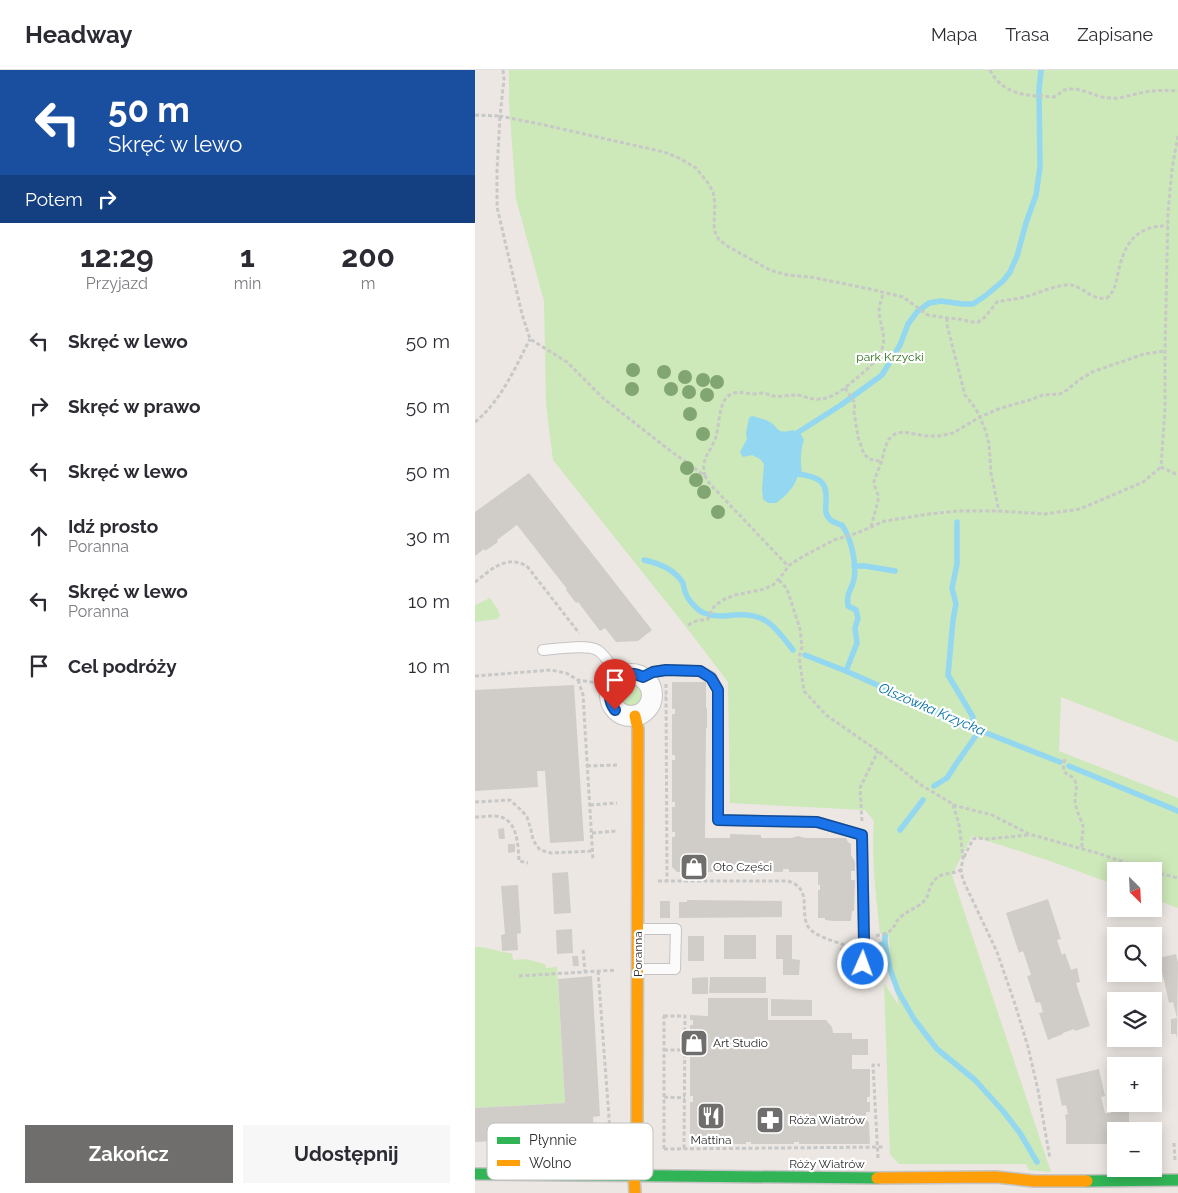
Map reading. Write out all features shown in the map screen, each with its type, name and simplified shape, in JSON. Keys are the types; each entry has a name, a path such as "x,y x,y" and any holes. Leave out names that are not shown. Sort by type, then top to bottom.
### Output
{"street":[{"path":"627,674 643,677 659,695 645,712 635,716 626,716 615,710 609,695 615,682 627,674"},
{"name":"Poranna","path":"635,716 638,728 637,1123"},
{"name":"Róży Wiatrów","path":"653,1176 935,1184 995,1177 1044,1181 1178,1180"},
{"name":"Poranna","path":"635,1180 635,1193"}],"lane":[{"path":"543,650 597,649 601,653 615,682"},
{"path":"643,677 653,672 666,670 700,671 711,678 718,690 718,820 817,822 862,835 863,964"},
{"path":"638,929 676,929 675,969 638,969"}],"path":[{"path":"503,70 505,79 500,116 497,207 521,314 530,338 567,362 604,399 705,476"},
{"path":"990,70 997,81 1007,89 1030,96 1053,96 1068,89 1086,91 1108,98 1117,98 1154,90 1178,91"},
{"path":"475,115 500,116 540,124 664,152 679,158 696,168 713,192 715,232 719,240 729,247 771,270 787,275 871,288 883,293 903,297 928,315 971,322 978,322 985,317 997,302 1022,298 1062,285 1078,288 1096,298 1107,298 1112,294 1116,285 1121,262 1132,238 1139,232 1158,226 1167,226"},
{"path":"688,625 708,619 712,609 723,600 735,595 765,589 773,585 779,580 788,566 834,540 885,522 929,514 958,512 999,511 1045,514 1080,509 1143,482 1161,467 1165,409 1167,226 1171,169 1178,136"},
{"path":"788,566 710,484 705,476 704,463 719,426 721,408 728,396 735,393 764,393 774,396 798,396 820,400 845,388 871,366 879,356 884,344 879,311 883,293"},
{"path":"947,318 947,325 965,395 980,417 989,444 991,473 999,511"},
{"path":"475,422 484,414 507,383 530,338"},
{"path":"871,528 878,502 874,481 885,447 889,439 895,434 903,432 939,436 953,433 980,417 1008,406 1043,395 1060,394 1092,372 1144,354 1165,350"},
{"path":"845,388 855,403 854,412 858,437 864,454 869,459 882,460"},
{"path":"1161,467 1178,475"},
{"path":"475,582 505,562 514,562 525,566 590,648"},
{"path":"779,580 787,589 800,629 802,647 799,657 804,691 826,715 878,751 921,785 953,804 992,815 1029,834 1124,862"},
{"path":"475,676 551,670 565,673 578,680 604,684 615,682"},
{"path":"666,670 659,695 667,881 788,881 795,883 803,893 808,926 813,932 844,945 841,952"},
{"path":"578,680 583,695 593,860"},
{"path":"862,835 860,788 878,751"},
{"path":"1065,759 1064,772 1076,782 1075,801 1084,828 1082,849"},
{"path":"587,766 638,764"},
{"path":"475,802 510,800 527,818 533,840 539,850 551,853 593,851"},
{"path":"953,804 959,824 963,858 961,870 963,880 997,952 1015,1004 1036,1081 1051,1160"},
{"path":"475,818 496,816 503,817 508,821 517,838 519,861 528,863"},
{"path":"963,858 973,839 1029,834"},
{"path":"883,933 888,933 904,914 924,901 929,895 929,888 940,876 948,872 961,870"},
{"path":"1163,874 1178,878"},
{"path":"583,950 585,971"},
{"path":"519,976 638,969"},
{"path":"598,971 609,1123"},
{"path":"664,1016 685,1016 684,1149"},
{"path":"664,1050 685,1050"},
{"path":"878,1147 873,1065 880,1065"},
{"path":"664,1098 685,1098"},
{"path":"664,1140 665,1149 885,1147"}],"green space":[{"name":"park Krzycki","path":"509,70 1178,70 1178,742 1061,697 1059,751 1178,798 1178,908 1163,902 1163,862 1107,862 1107,882 972,836 952,875 1051,1172 1029,1170 1026,1164 899,1164 890,1154 884,983 899,1006 891,969 889,937 880,933 874,863 874,821 865,810 730,803 728,682 553,460 546,404 544,301 516,199 509,102"},
{"path":"490,598 500,616 497,619 475,622 475,605"},
{"path":"631,681 641,685 645,695 641,705 631,709 621,705 617,695 621,685"},
{"path":"475,947 512,953 513,960 526,959 545,964 546,968 557,967 565,1103 475,1108"}],"water":[{"path":"752,416 772,423 780,431 793,430 801,440 798,449 799,474 794,485 776,503 768,503 763,499 764,464 760,459 752,455 743,457 740,452 747,439 746,433 749,418"}],"building":[{"path":"529,473 652,630 638,641 616,642 605,628 600,631 578,602 576,603 517,525 497,540 498,542 475,556 475,512"},
{"path":"672,682 706,682 705,838 730,838 730,834 761,835 761,838 791,838 798,836 805,838 846,838 851,844 851,855 855,862 855,871 851,871 851,880 855,880 854,911 852,911 851,921 833,921 818,918 818,890 820,890 820,885 818,885 818,872 789,872 789,869 783,869 783,872 741,872 741,869 735,869 736,872 677,872 672,867 672,837 675,837 675,832 672,832 672,807 675,807 675,802 672,802 672,760 675,760 675,755 672,755 672,714 675,714 675,709 672,709"},
{"path":"574,685 584,841 550,843 545,771 537,771 538,787 475,791 475,690"},
{"path":"504,828 505,839 499,839 498,829"},
{"path":"508,844 515,844 515,852 508,853"},
{"path":"568,872 571,913 554,914 552,873"},
{"path":"518,885 521,933 517,934 518,950 502,951 501,935 505,934 501,886"},
{"path":"1048,899 1061,939 1057,940 1062,955 1065,953 1071,970 1077,968 1080,982 1076,983 1090,1026 1075,1031 1074,1029 1048,1040 1039,1013 1043,1012 1040,1002 1036,1003 1027,976 1031,975 1023,951 1019,953 1006,913"},
{"path":"687,900 782,901 782,917 679,918 679,902 687,902"},
{"path":"660,901 670,901 670,918 660,918"},
{"path":"572,929 573,953 557,954 556,930"},
{"path":"724,935 756,935 756,959 724,959"},
{"path":"776,935 792,935 792,959 800,960 799,975 783,975 783,959 776,959"},
{"path":"688,936 704,936 704,961 688,961"},
{"path":"1176,954 1178,963 1177,1039 1176,1034 1171,1034 1171,1019 1177,1018 1173,1002 1169,1003 1162,972 1162,957"},
{"path":"572,956 578,956 579,966 573,966"},
{"path":"592,976 600,1116 593,1117 593,1123 487,1123 487,1141 475,1142 475,1108 565,1103 558,979"},
{"path":"708,977 708,994 692,994 692,978"},
{"path":"710,977 766,977 766,993 709,993"},
{"path":"708,998 768,998 768,1020 826,1020 832,1027 833,1033 852,1033 852,1039 868,1039 868,1055 852,1055 852,1069 870,1069 870,1097 867,1097 867,1102 870,1102 870,1112 866,1112 866,1119 869,1123 870,1144 799,1144 799,1142 794,1142 794,1144 751,1144 751,1142 746,1142 746,1144 690,1144 690,1102 693,1102 693,1096 690,1096 690,1054 693,1054 693,1049 690,1049 690,1025 693,1025 693,1020 690,1020 690,1015 708,1016"},
{"path":"771,999 812,1000 812,1016 771,1016"},
{"path":"1099,1069 1105,1096 1101,1097 1105,1113 1129,1112 1129,1122 1107,1122 1107,1144 1066,1144 1065,1115 1068,1114 1066,1105 1062,1106 1056,1079"}],"waterway":[{"path":"846,671 857,643 855,628 858,618 856,610 848,606 848,594 855,573 853,551 842,525 832,521 827,515 826,494 823,484 816,478 799,474 798,453 801,440 797,433 841,405 882,375 900,345 908,324 917,312 929,303 941,301 973,304 1003,281 1010,272 1017,256 1036,195 1040,167 1039,90 1041,70"},
{"path":"957,522 957,564 952,588 956,604 948,675 973,717 971,727"},
{"name":"Olszówka Krzycka","path":"644,560 660,565 680,578 689,599 702,612 715,616 745,615 762,619 775,628 793,650"},
{"path":"854,566 895,571"},
{"name":"Olszówka Krzycka","path":"805,655 846,671 971,727 1060,762"},
{"path":"934,786 947,778 980,730"},
{"name":"Olszówka Krzycka","path":"1069,766 1178,811"},
{"path":"900,830 923,800"},
{"path":"885,935 890,969 898,991 914,1019 937,1049 975,1080 1003,1111 1020,1133 1037,1162"},
{"path":"877,946 885,943"}],"traffic: fast":[{"path":"475,1174 487,1174"},
{"path":"653,1176 877,1178"},
{"path":"1087,1181 1178,1180"}],"traffic: slow":[{"path":"635,716 638,729 637,1123"},
{"path":"877,1178 996,1177 1034,1181 1087,1181"},
{"path":"634,1180 635,1193"}],"place":[{"name":"Oto Części","path":"694,867"},
{"name":"Art Studio","path":"694,1043"},
{"name":"Mattina","path":"711,1116"},
{"name":"Róża Wiatrów","path":"770,1120"}],"route":[{"path":"615,710 609,695 611,686 619,677 627,674 643,677 649,673 666,670 700,671 711,678 718,690 718,820 817,822 862,835 863,964"}]}
